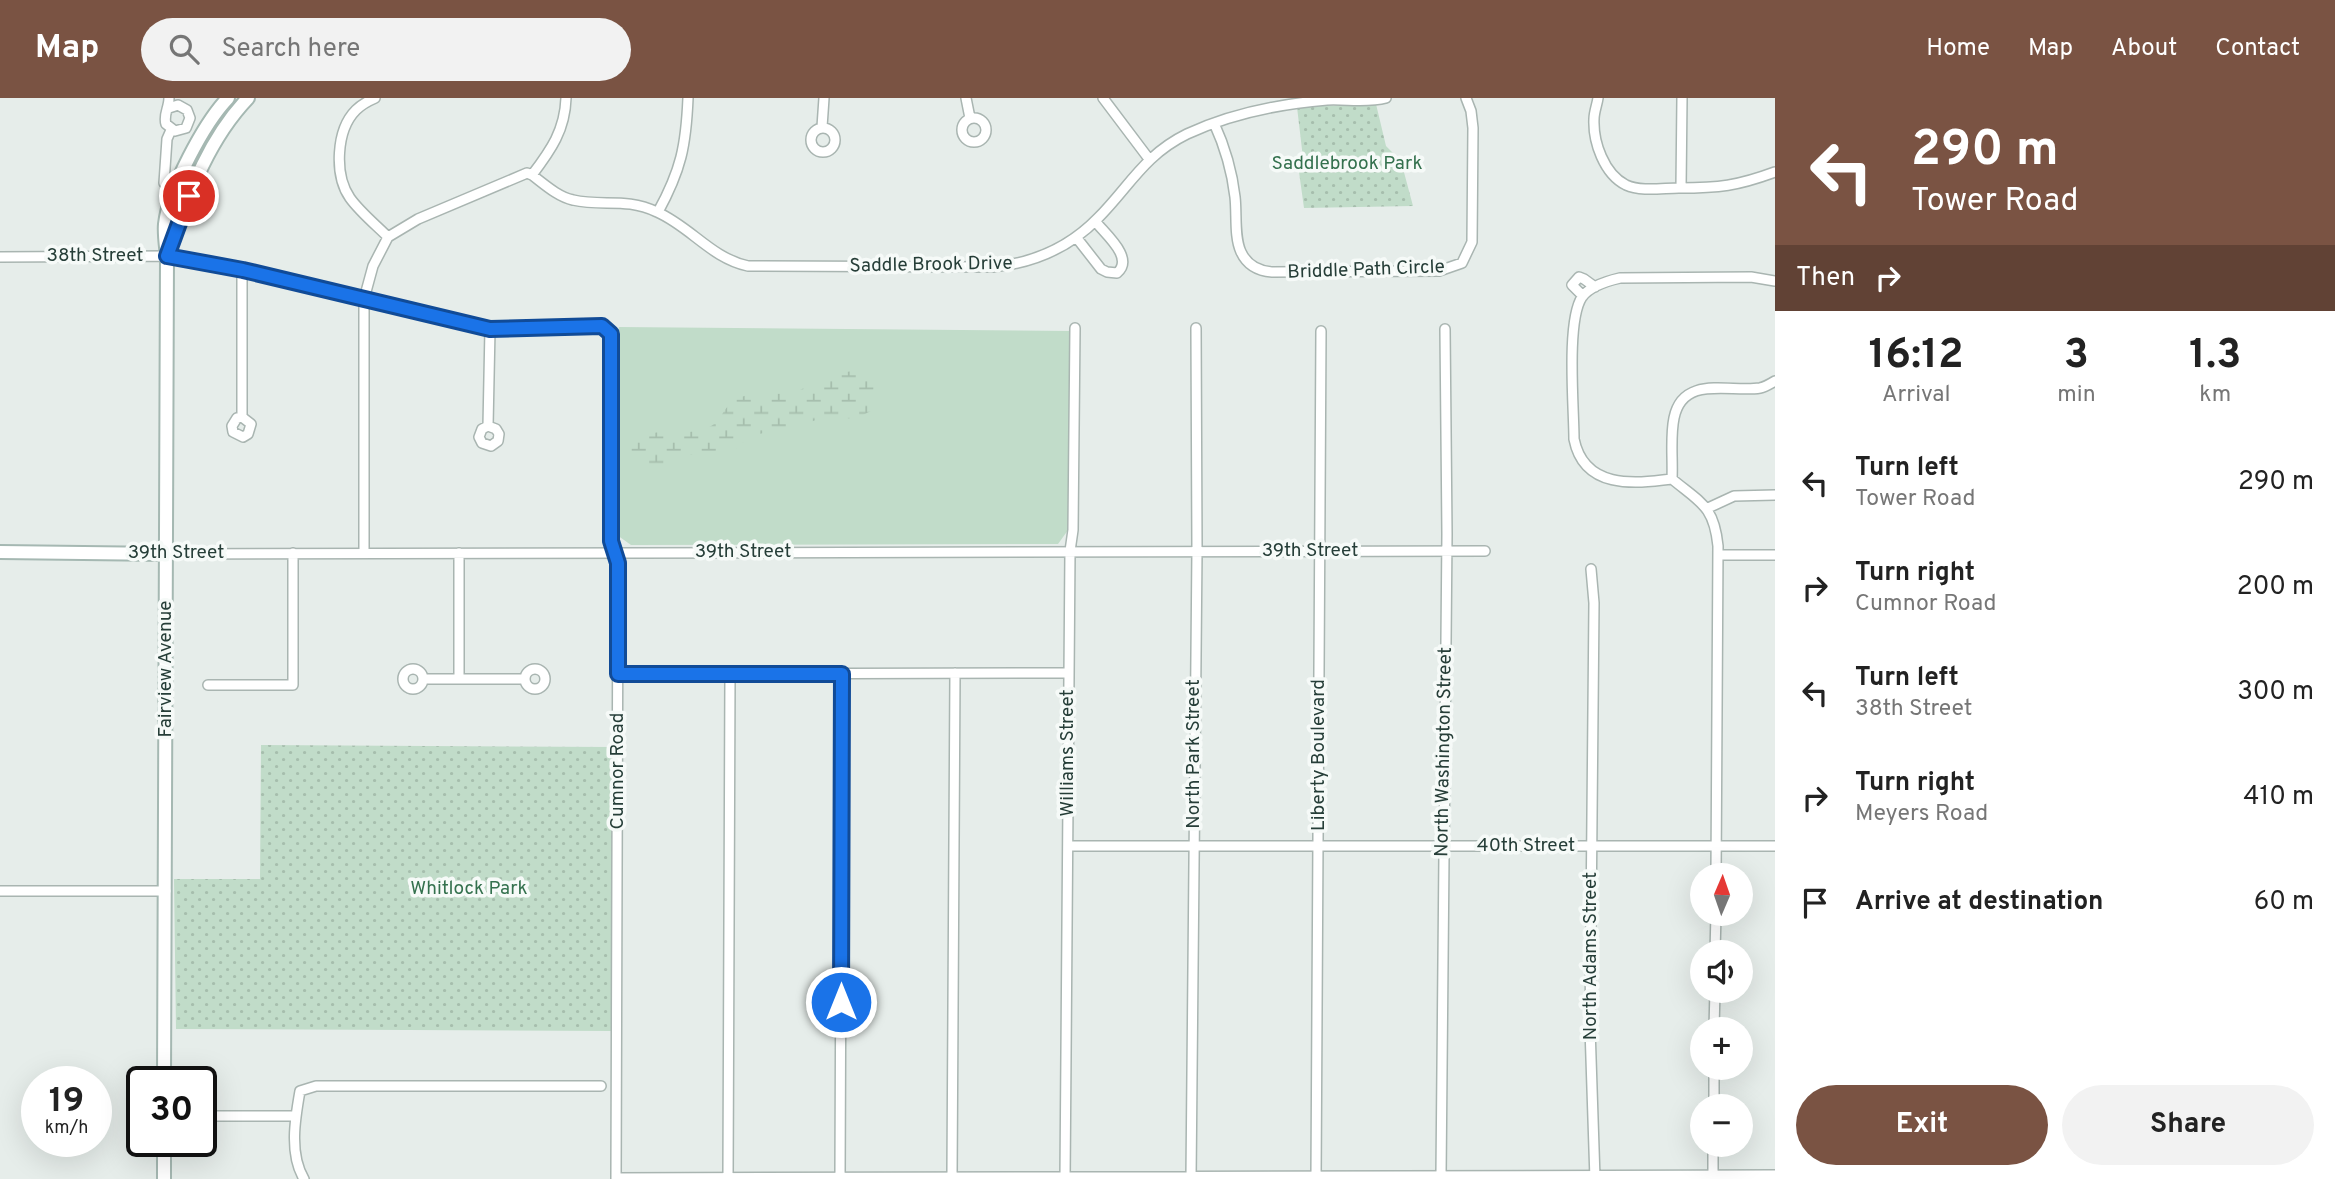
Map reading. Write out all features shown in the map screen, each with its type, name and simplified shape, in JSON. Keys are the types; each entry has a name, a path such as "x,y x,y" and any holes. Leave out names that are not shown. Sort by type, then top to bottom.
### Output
{"street":[{"name":"Fairview Avenue","path":"164,1066 165,223 175,190 199,138 228,98"},
{"path":"167,256 189,196 212,145 232,115 248,98"},
{"path":"374,98 356,109 345,126 341,170 350,198 388,237"},
{"path":"364,553 364,299 373,266 388,237 426,215 527,173 532,175 557,139 565,116 566,98"},
{"path":"658,212 684,152 688,98"},
{"path":"822,127 824,98"},
{"path":"966,98 970,118"},
{"path":"1103,98 1149,159"},
{"name":"Saddle Brook Drive","path":"532,175 561,196 572,200 625,202 658,212 727,260 761,267 993,267 1041,257 1076,237 1095,221 1149,159 1174,141 1214,123 1291,104 1386,98"},
{"name":"Briddle Path Circle","path":"1214,123 1224,145 1231,174 1239,245 1247,262 1258,269 1272,272 1445,271 1462,263 1472,242 1473,128 1466,98"},
{"path":"1598,98 1594,119 1597,145 1603,162 1617,179 1627,186 1728,187 1775,172"},
{"path":"1681,188 1682,98"},
{"path":"169,103 187,110 190,118 183,130 171,130 164,121 169,103"},
{"path":"164,183 167,139 171,130"},
{"path":"1076,237 1101,269 1117,273 1121,270 1122,254 1095,221"},
{"name":"38th Street","path":"0,257 167,256 243,270 490,329 602,326"},
{"path":"242,417 243,270"},
{"path":"1716,863 1718,555 1715,529 1708,508 1672,479 1650,482 1611,480 1586,465 1577,451 1574,439 1573,329 1576,310 1589,291 1605,281 1660,276 1764,277 1775,281"},
{"name":"Cumnor Road","path":"602,326 611,334 611,541 618,563 615,1178"},
{"name":"Williams Street","path":"1065,1178 1070,551 1073,530 1076,328"},
{"name":"North Park Street","path":"1191,1178 1197,550 1196,328"},
{"name":"North Washington Street","path":"1441,1176 1446,328"},
{"path":"488,426 490,329"},
{"name":"Liberty Boulevard","path":"1316,1177 1322,551 1321,331"},
{"path":"1672,479 1674,418 1687,396 1705,388 1757,388 1775,381"},
{"path":"1708,508 1734,496 1775,495"},
{"name":"39th Street","path":"0,552 293,554 1485,551"},
{"path":"458,679 459,553"},
{"path":"208,685 293,685 293,554"},
{"path":"1718,555 1775,555"},
{"name":"North Adams Street","path":"1591,569 1594,603 1590,1028 1595,1177"},
{"path":"952,1177 955,673"},
{"path":"618,674 1069,673"},
{"path":"728,1178 730,674"},
{"path":"840,1177 842,674"},
{"path":"423,679 525,679"},
{"name":"40th Street","path":"1068,846 1775,845"},
{"path":"0,891 166,891"},
{"path":"304,1179 296,1158 296,1116 300,1091 316,1086 601,1086"},
{"path":"217,1116 296,1116"},
{"path":"163,1179 164,1157"},
{"path":"1713,1157 1713,1177"},
{"path":"615,1178 1713,1177 1775,1174"}],"green space":[{"name":"Saddlebrook Park","path":"1376,104 1386,146 1401,161 1413,206 1304,208 1299,172 1303,158 1297,107"},
{"path":"619,327 1072,331 1071,526 1058,544 631,545 617,535 616,336"},
{"path":"864,370 875,384 878,396 871,411 857,418 816,420 795,427 781,428 749,437 736,449 688,455 669,468 659,471 630,460 628,454 631,443 639,437 709,427 739,398 752,394 793,392 826,376"},
{"name":"Whitlock Park","path":"261,745 612,747 611,1031 176,1029 174,879 260,879"}],"route":[{"path":"189,196 167,256 243,270 490,329 602,326 611,334 611,541 618,563 618,674 842,674 841,1002"}]}
